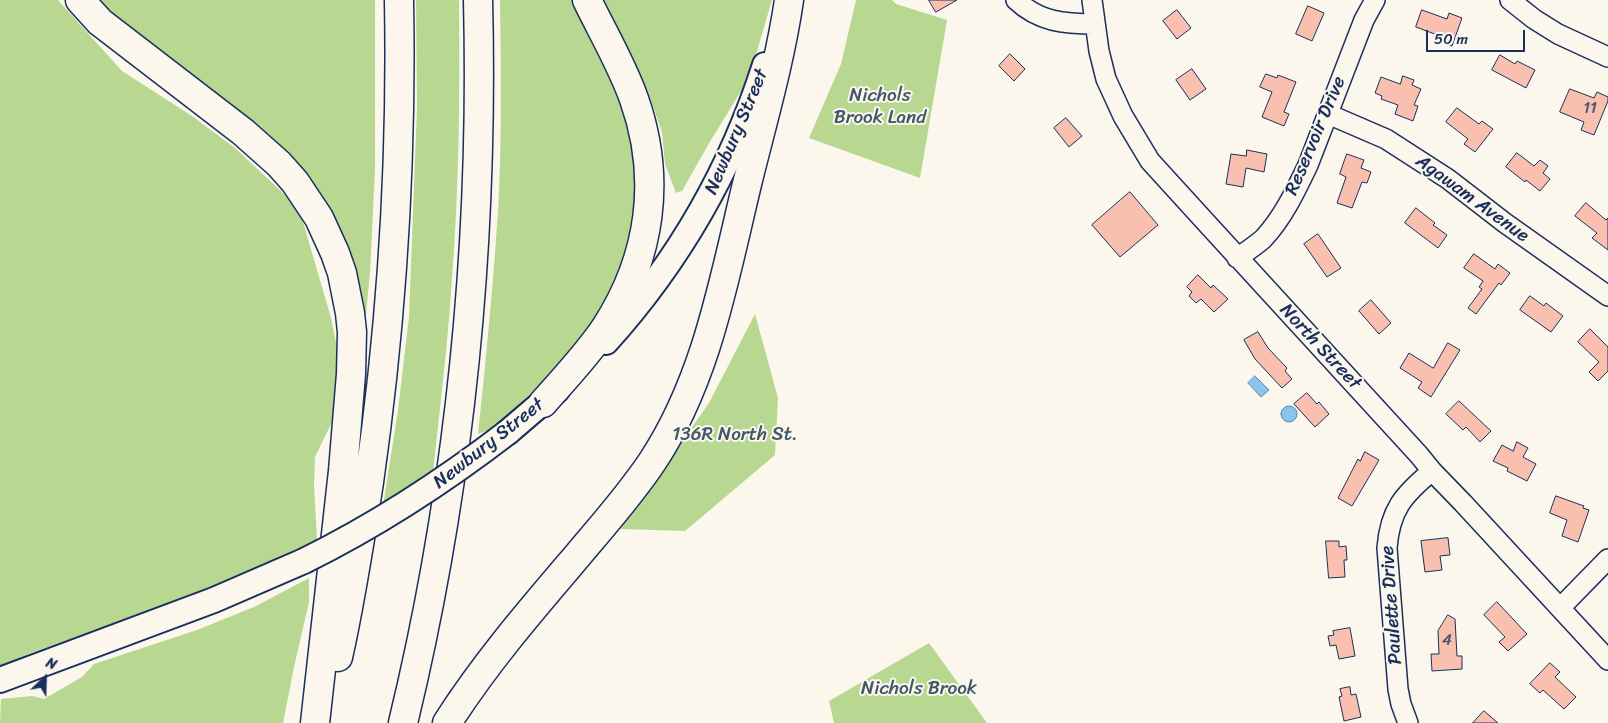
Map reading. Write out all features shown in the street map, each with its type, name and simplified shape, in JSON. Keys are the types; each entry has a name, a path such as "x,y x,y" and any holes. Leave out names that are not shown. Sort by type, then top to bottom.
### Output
{"highway":[{"path":"80,0 100,22 243,132 279,164 299,188 319,218 342,273 352,332 351,374 344,463 315,723"},
{"path":"323,723 342,639 361,531 380,399 394,253 399,117 399,0"},
{"path":"404,723 440,543 453,458 464,359 473,258 478,158 478,0"},
{"path":"543,402 588,352 617,309 636,270 642,249 649,207 649,164 640,120 626,78 587,0"},
{"path":"448,723 474,683 503,644 632,491 661,448 684,404 700,365 713,322 777,65 789,0"}],"main road":[{"name":"Newbury Street","path":"1,679 214,600 304,561 361,531 451,475 508,432 543,402 581,368 629,315 660,276 696,222 724,170 744,126 785,0"}],"street":[{"path":"1016,0 1043,18 1073,24 1095,24"},
{"name":"North Street","path":"1092,0 1099,51 1106,79 1123,116 1150,161 1432,471 1608,660"},
{"name":"Reservoir Drive","path":"1237,258 1261,240 1279,218 1299,184 1364,20 1375,0"},
{"path":"1510,0 1534,19 1558,34 1608,57"},
{"name":"Agawam Avenue","path":"1328,114 1386,139 1434,170 1608,296"},
{"name":"Paulette Drive","path":"1408,723 1398,689 1387,548 1388,530 1400,504 1414,486 1432,471"},
{"path":"1560,608 1608,559"}],"green space":[{"path":"0,0 58,0 122,71 192,116 235,148 299,208 331,318 339,358 334,418 315,457 314,484 317,540 209,589 28,654 0,666"},
{"path":"89,0 375,0 375,169 370,273 362,356 337,233"},
{"path":"416,0 459,0 458,146 454,256 433,474 383,506 398,410 409,317 417,108"},
{"path":"500,0 579,0 635,133 636,234 602,318 554,372 493,428 478,434 498,212 501,132"},
{"path":"604,0 772,0 752,68 744,86 682,191 676,193 665,164 662,132 648,92"},
{"name":"Nichols Brook Land","path":"856,0 892,0 896,4 947,20 920,178 809,138 841,64"},
{"name":"136R North St.","path":"755,314 778,398 775,455 685,531 620,529 709,403"},
{"path":"309,578 309,602 283,723 0,723 1,699 32,696 44,699 82,677 94,664 197,630 254,607"},
{"name":"Nichols Brook","path":"929,643 987,723 834,723 829,701"}],"water":[{"path":"1255,376 1269,390 1261,397 1248,383"},
{"path":"1286,406 1292,406 1297,411 1295,420 1286,422 1281,417 1281,411"}],"building":[{"path":"929,0 957,0 936,12"},
{"path":"1308,6 1324,13 1312,41 1296,34"},
{"path":"1177,10 1191,28 1177,39 1163,21"},
{"path":"1422,10 1447,19 1449,13 1462,18 1452,46 1439,41 1440,36 1416,27"},
{"path":"1010,54 1025,69 1014,81 999,66"},
{"path":"1500,55 1515,64 1517,61 1535,70 1526,88 1492,70"},
{"path":"1192,69 1206,89 1190,100 1176,80"},
{"path":"1266,74 1277,78 1278,75 1296,82 1284,112 1289,114 1284,126 1262,117 1272,92 1260,87"},
{"path":"1403,76 1414,80 1412,85 1421,89 1414,105 1418,106 1413,121 1395,114 1398,105 1381,99 1382,96 1375,93 1381,77 1400,84"},
{"path":"1570,89 1594,98 1597,92 1608,97 1594,135 1581,130 1584,122 1560,112"},
{"path":"1457,108 1479,124 1482,121 1493,129 1475,152 1464,144 1468,139 1446,122"},
{"path":"1066,118 1082,136 1069,147 1054,128"},
{"path":"1247,150 1267,154 1264,172 1246,168 1243,187 1226,184 1231,154 1246,156"},
{"path":"1517,153 1534,166 1540,160 1548,166 1543,173 1550,179 1540,191 1506,167"},
{"path":"1347,154 1364,160 1361,168 1371,172 1367,183 1362,182 1352,208 1337,203 1346,177 1340,174"},
{"path":"1130,192 1158,225 1120,257 1092,225"},
{"path":"1586,203 1606,220 1608,218 1608,250 1592,238 1597,233 1575,216"},
{"path":"1416,208 1435,223 1433,225 1447,235 1438,248 1405,223"},
{"path":"1318,234 1341,268 1327,277 1304,244"},
{"path":"1474,254 1495,269 1498,264 1510,273 1501,285 1499,283 1476,314 1468,308 1482,289 1479,287 1483,281 1464,268"},
{"path":"1198,275 1211,288 1213,285 1228,299 1214,312 1201,299 1196,303 1189,296 1192,292 1187,287"},
{"path":"1530,296 1544,306 1546,303 1563,316 1551,332 1520,310"},
{"path":"1371,300 1391,323 1379,334 1359,311"},
{"path":"1590,329 1608,347 1608,371 1598,381 1589,372 1599,362 1578,342"},
{"path":"1258,332 1268,348 1287,368 1285,371 1292,379 1282,388 1255,359 1244,340"},
{"path":"1448,343 1460,350 1431,397 1418,388 1422,382 1400,368 1409,353 1433,368"},
{"path":"1307,393 1317,404 1319,402 1329,414 1315,427 1294,404"},
{"path":"1459,401 1491,431 1480,442 1466,427 1463,430 1446,414"},
{"path":"1517,442 1528,448 1523,457 1536,464 1527,481 1507,471 1508,468 1493,461 1502,445 1513,451"},
{"path":"1365,452 1379,460 1352,506 1338,498 1358,459 1360,461"},
{"path":"1556,496 1584,506 1583,508 1589,510 1578,542 1562,536 1567,520 1550,513"},
{"path":"1448,538 1450,555 1440,556 1442,570 1425,572 1421,541"},
{"path":"1326,541 1339,541 1339,547 1346,546 1347,560 1344,560 1345,577 1329,578"},
{"path":"1497,602 1527,634 1508,651 1499,642 1505,637 1484,615"},
{"path":"1448,615 1455,619 1457,656 1462,656 1462,669 1432,671 1431,654 1439,654 1438,631"},
{"path":"1350,628 1355,656 1339,659 1336,645 1330,646 1328,636 1334,635 1333,631"},
{"path":"1550,663 1560,672 1555,677 1576,697 1564,709 1543,690 1540,693 1530,684"},
{"path":"1350,687 1351,695 1356,694 1361,717 1344,721 1339,697 1342,696 1340,689"},
{"path":"1484,711 1498,723 1473,723"}]}
